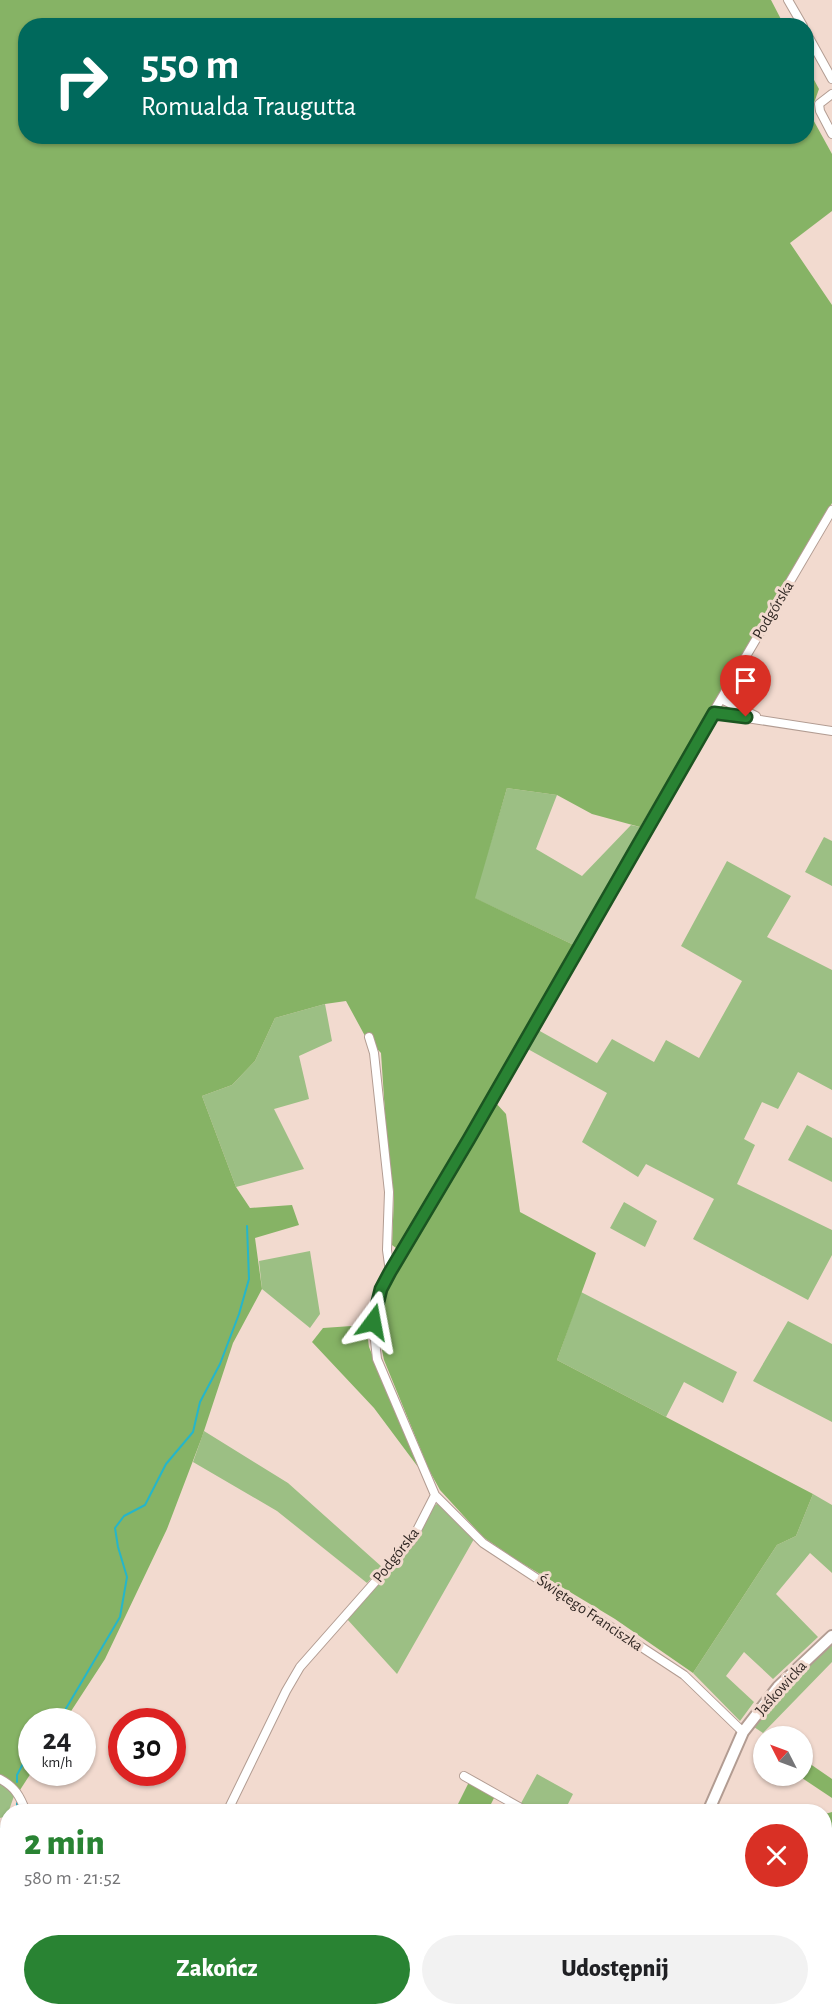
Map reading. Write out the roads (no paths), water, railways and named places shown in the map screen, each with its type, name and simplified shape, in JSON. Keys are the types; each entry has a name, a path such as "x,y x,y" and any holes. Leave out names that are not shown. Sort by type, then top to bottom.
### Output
{"street":[{"path":"788,0 798,18"},
{"path":"814,47 832,79"},
{"path":"832,94 819,104 820,111 832,134"},
{"name":"Podgórska","path":"230,1804 286,1691 300,1668 411,1540 435,1495 376,1359 373,1322 381,1289 832,510"},
{"path":"721,699 762,720"},
{"path":"714,713 832,731"},
{"name":"Podgórska","path":"369,1037 374,1053 389,1192 387,1250 390,1272"},
{"name":"Świętego Franciszka","path":"435,1495 483,1543 684,1675 743,1732"},
{"name":"Jaśkowicka","path":"712,1804 743,1732 778,1687 832,1636"},
{"path":"464,1776 514,1804"},
{"path":"0,1779 13,1786 23,1804"}],"waterway":[{"path":"66,1708 120,1617 127,1577 115,1528 124,1516 145,1505 166,1464 193,1432 200,1402 220,1364 239,1314 249,1279 247,1226"},
{"path":"17,1782 18,1773"}]}
